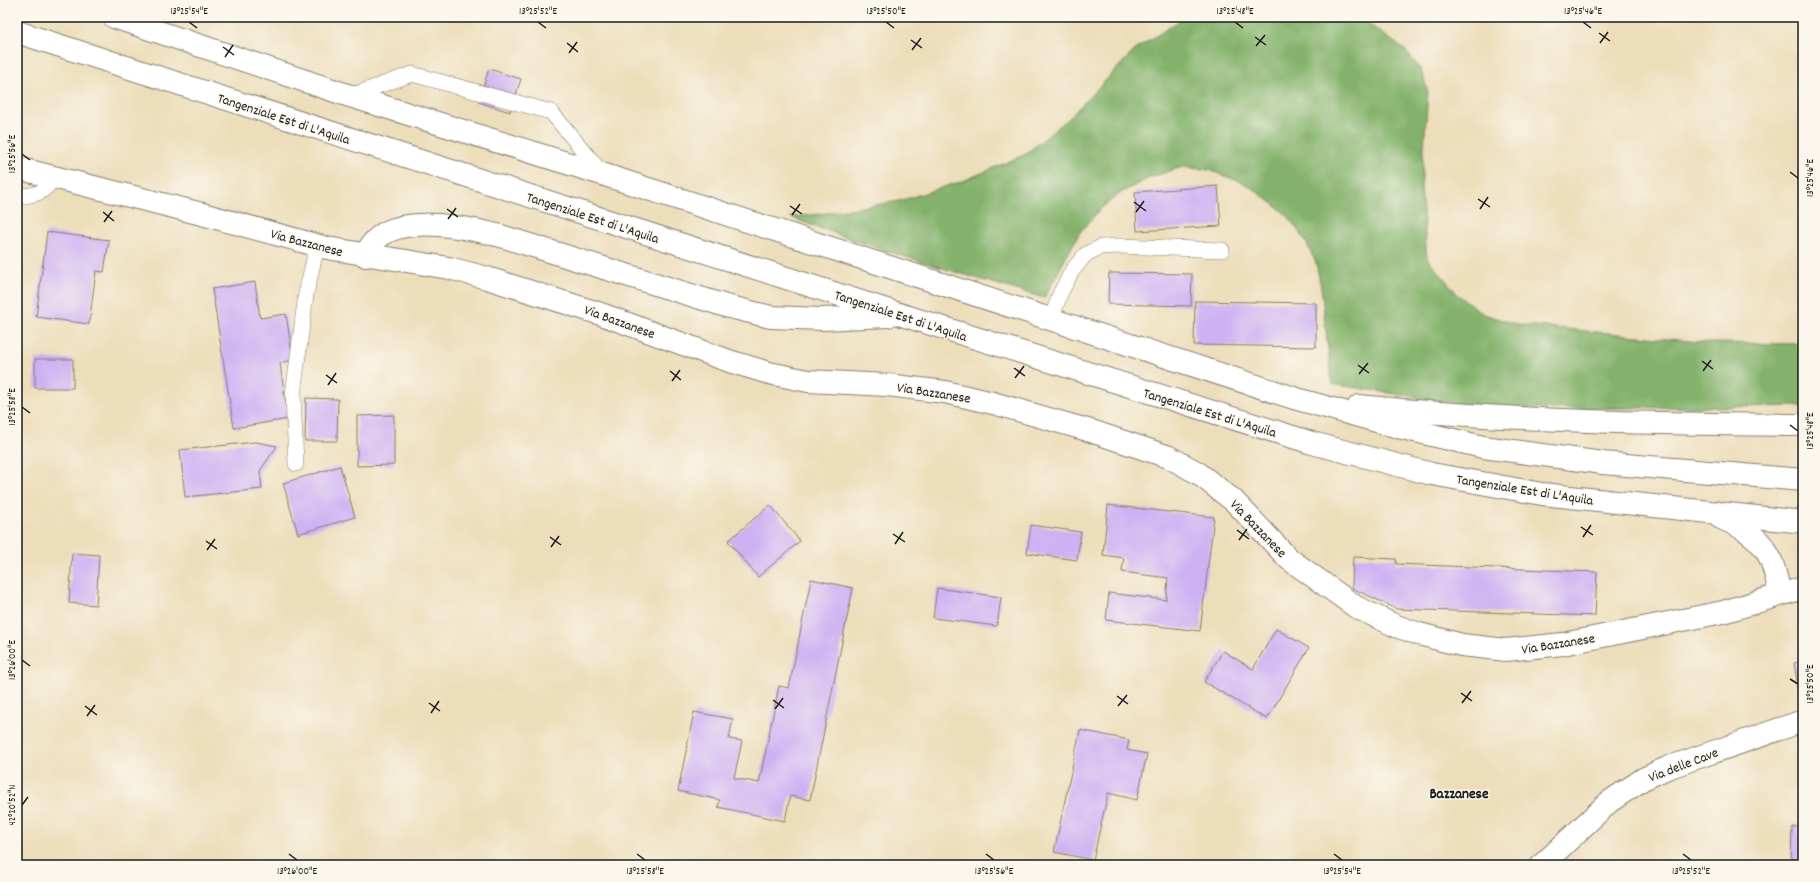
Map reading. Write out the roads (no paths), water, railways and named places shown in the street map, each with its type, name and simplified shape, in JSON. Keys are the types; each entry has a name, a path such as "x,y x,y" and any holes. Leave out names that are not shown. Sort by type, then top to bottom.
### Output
{"main road":[{"path":"114,17 350,96 602,174 1297,399 1398,427 1483,447 1603,463 1803,480"},
{"name":"Tangenziale Est di L'Aquila","path":"17,32 902,315 1312,443 1432,474 1542,494 1803,522"},
{"name":"Via Bazzanese","path":"17,168 202,214 317,246 366,256 449,268 533,291 769,374 808,381 887,385 968,397 1091,431 1161,454 1189,468 1228,496 1244,511 1266,537 1289,559 1344,600 1374,617 1396,626 1454,643 1480,648 1506,650 1556,645 1723,612 1803,588"},
{"path":"366,256 371,244 377,237 396,227 420,225 463,228 500,236 726,306 771,317 822,319 902,315"},
{"path":"1297,399 1437,414 1542,420 1674,424 1803,425"},
{"path":"1707,511 1742,528 1760,543 1770,558 1780,594"},
{"name":"Via delle Cave","path":"1542,865 1610,802 1643,779 1667,768 1803,721"}],"lane":[{"path":"350,96 412,74 551,112 602,174"},
{"path":"17,196 38,194 49,186 54,177"},
{"path":"296,464 293,391 306,294 317,246"},
{"path":"1051,320 1060,294 1072,271 1085,255 1101,247 1115,246 1222,250"}],"district":[{"name":"Bazzanese","path":"1459,793"}]}
